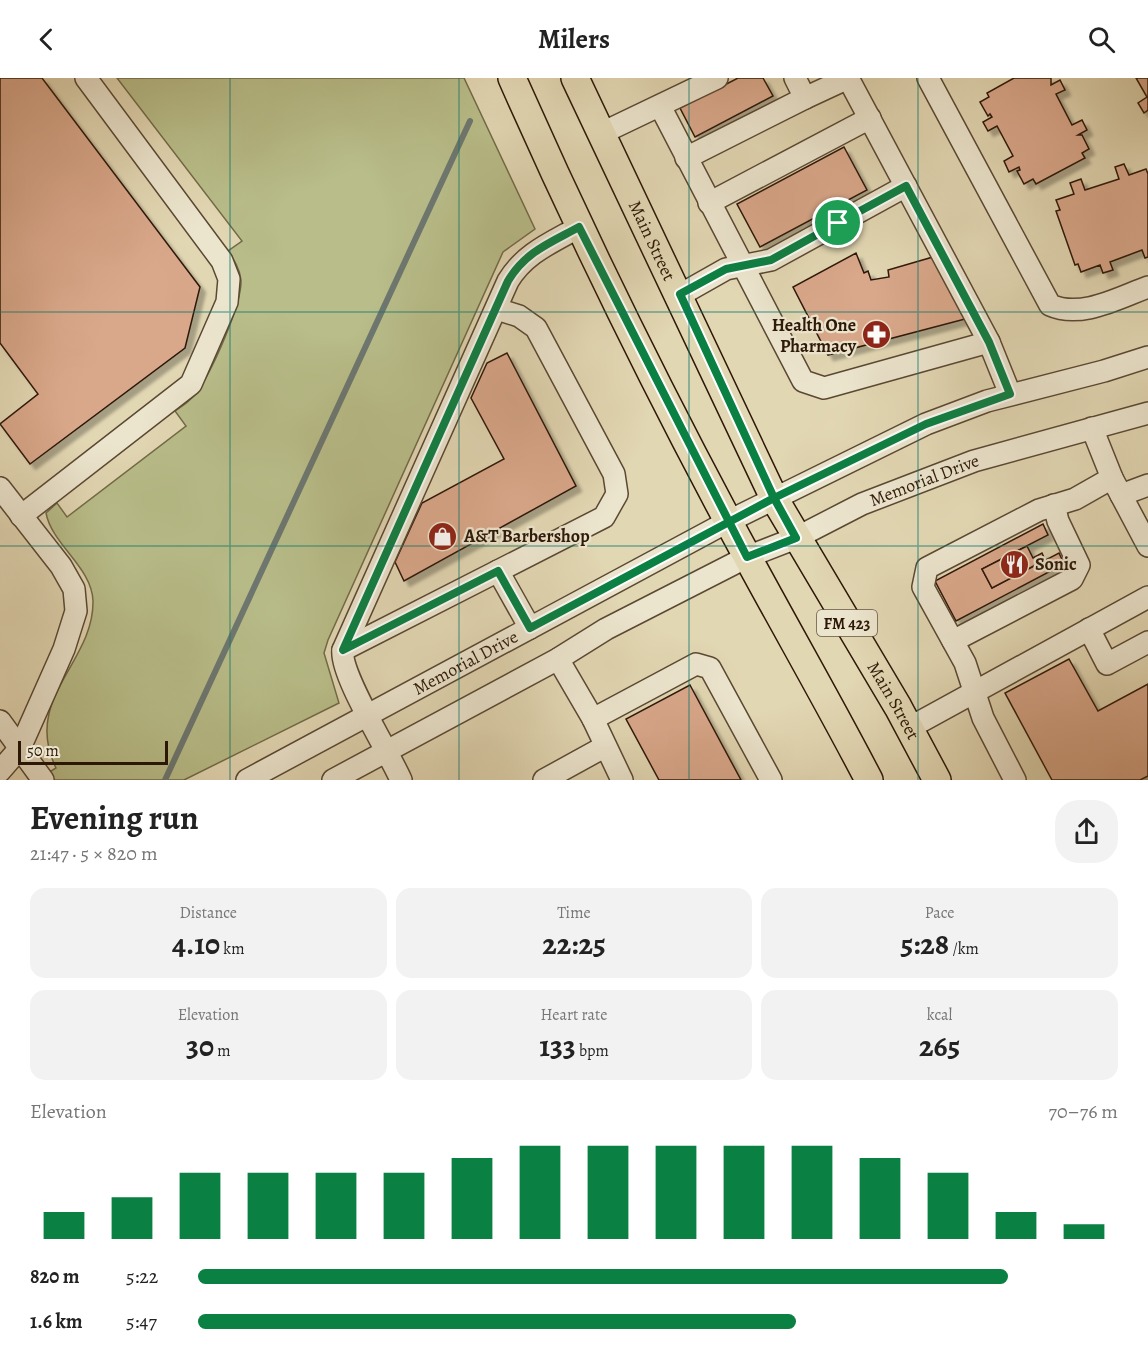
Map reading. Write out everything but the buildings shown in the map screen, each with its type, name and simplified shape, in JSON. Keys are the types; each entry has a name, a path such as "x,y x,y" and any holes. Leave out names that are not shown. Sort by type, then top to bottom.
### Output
{"main road":[{"name":"FM 423","path":"512,78 579,227 747,557 868,780"},
{"name":"Main Street","path":"576,78 600,134 680,294 774,498 937,780"}],"street":[{"path":"21,516 191,384 227,302 229,279 222,261 86,78"},
{"path":"600,134 717,78"},
{"path":"795,78 805,98"},
{"path":"686,158 848,78 989,342 1010,394"},
{"path":"928,78 1050,305 1063,311 1080,311 1148,287"},
{"path":"660,106 803,381 824,388 989,342"},
{"path":"709,203 870,118"},
{"path":"680,294 726,269 771,260 906,186"},
{"path":"401,780 388,751 345,672 343,650 508,281 518,264 530,254 579,227"},
{"path":"343,650 604,517 617,494 614,474 536,328 519,316 497,309"},
{"name":"Memorial Drive","path":"247,780 729,521 926,424 1010,394 1104,371 1148,357"},
{"name":"Memorial Drive","path":"333,780 558,659 606,629 747,557 796,538 862,504 974,461 1148,413"},
{"path":"1092,428 1117,487 1148,546"},
{"path":"1015,780 982,718 965,663 922,587 927,568 1039,510 1117,487 1148,485"},
{"path":"0,488 61,566 74,589 76,611 64,649 20,748 0,771"},
{"path":"953,641 1072,579 1079,565 1058,521 1054,505"},
{"path":"498,571 530,628"},
{"path":"909,728 1148,597"},
{"path":"1089,629 1107,663 1148,642"},
{"path":"558,659 592,719 622,780"},
{"path":"592,719 696,664 710,668 771,780"},
{"path":"0,721 43,780"},
{"path":"544,780 604,747"}],"green space":[{"path":"117,78 464,78 535,229 503,252 328,640 324,653 339,703 184,780 37,780 56,768 48,743 48,721 53,701 83,643 90,623 93,601 86,577 56,535 46,513 57,503 67,517 186,426 175,411 194,396 205,379 226,336 240,291 239,272 228,251 242,241"}],"waterway":[{"path":"165,780 470,121"}],"place":[{"name":"Health One Pharmacy","path":"877,335"},
{"name":"A&T Barbershop","path":"443,536"},
{"name":"Sonic","path":"1014,564"}],"route":[{"path":"838,223 771,260 726,269 680,294 774,498 729,521 530,628 498,571 343,650 508,281 518,264 530,254 579,227 658,383 729,521 747,557 796,538 774,498 926,424 1010,394 989,342 906,186 838,223"}]}
